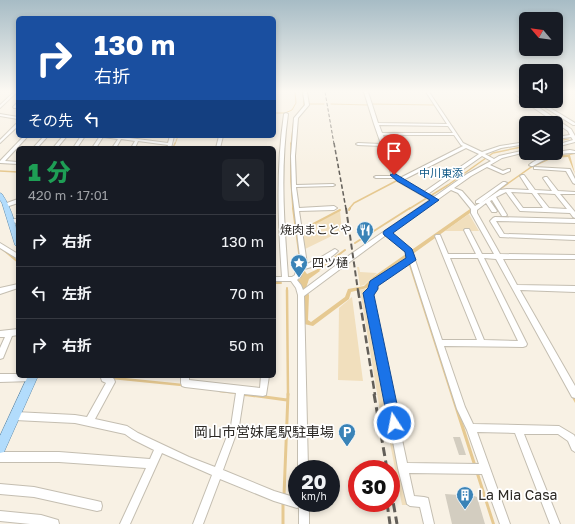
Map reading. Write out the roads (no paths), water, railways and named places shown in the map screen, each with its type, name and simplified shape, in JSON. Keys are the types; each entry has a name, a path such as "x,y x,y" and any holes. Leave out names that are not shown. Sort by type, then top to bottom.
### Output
{"main road":[{"path":"0,195 6,205 16,238"},
{"path":"0,448 33,378"}],"street":[{"path":"4,116 16,118"},
{"path":"285,278 277,176 286,116"},
{"path":"297,116 293,156 294,186 304,267"},
{"path":"374,116 382,145 396,179"},
{"path":"442,116 454,134 465,145 480,155 489,159 519,152"},
{"path":"549,116 571,131 574,139"},
{"path":"563,116 575,124"},
{"path":"376,124 448,125"},
{"path":"564,126 575,124"},
{"path":"0,142 16,126"},
{"path":"11,131 16,131"},
{"path":"380,134 454,134"},
{"path":"17,146 24,138"},
{"path":"38,146 44,138"},
{"path":"57,146 63,138"},
{"path":"115,146 120,138 168,145"},
{"path":"563,138 574,139"},
{"path":"563,144 574,139"},
{"path":"134,146 137,140"},
{"path":"568,143 575,144"},
{"path":"358,144 382,145"},
{"path":"304,292 387,233 480,155 500,147 519,144"},
{"path":"396,179 465,145"},
{"path":"16,147 2,162 16,163"},
{"path":"531,165 546,157 567,152 575,152"},
{"path":"430,197 451,188 486,165 489,159"},
{"path":"486,165 503,173 508,170"},
{"path":"536,168 568,170 575,183"},
{"path":"522,176 547,210"},
{"path":"376,177 396,179 430,197"},
{"path":"545,178 575,216"},
{"path":"472,208 487,201 501,190 505,183"},
{"path":"294,186 333,185"},
{"path":"451,188 460,192 472,208 497,256 575,394"},
{"path":"472,208 501,190 575,193"},
{"path":"501,190 522,210 571,211"},
{"path":"492,197 504,215"},
{"path":"487,201 494,210"},
{"path":"6,205 16,202"},
{"path":"296,210 334,208"},
{"path":"575,221 493,220 502,236 575,238"},
{"path":"11,221 16,221"},
{"path":"440,343 523,344 467,230"},
{"path":"387,233 410,258 440,343 461,409 471,428 479,469 505,524"},
{"path":"438,236 482,344"},
{"path":"0,245 16,256"},
{"path":"294,281 298,276 299,267 316,264 335,251"},
{"path":"446,256 575,258"},
{"path":"410,258 374,284 373,289 368,293 410,501 424,502 429,524"},
{"path":"276,279 285,278 294,281 304,292 303,460"},
{"path":"0,291 16,287"},
{"path":"515,287 575,289"},
{"path":"0,334 14,333"},
{"path":"0,356 14,333"},
{"path":"0,378 16,378"},
{"path":"90,422 111,382 105,378"},
{"path":"185,378 185,383 241,393 263,392 265,378"},
{"path":"198,524 235,426 241,393"},
{"path":"15,416 74,418 127,430 135,436 186,460 288,501"},
{"path":"471,428 559,430 571,438 575,446"},
{"path":"518,429 555,524"},
{"path":"125,524 160,447"},
{"path":"0,457 59,456 152,464"},
{"path":"403,468 479,469"},
{"path":"0,490 34,492 97,506"},
{"path":"302,512 304,524"},
{"path":"0,516 41,520 54,524"}],"waterway":[{"path":"2,116 11,118"},
{"path":"291,144 295,116"},
{"path":"442,116 448,125"},
{"path":"0,140 16,124"},
{"path":"167,144 169,138"},
{"path":"175,144 177,138"},
{"path":"563,140 569,139"},
{"path":"291,144 293,209"},
{"path":"448,154 465,145"},
{"path":"409,209 448,185 493,153 519,147"},
{"path":"387,162 392,176 397,180"},
{"path":"0,171 16,172"},
{"path":"349,209 354,203 398,180"},
{"path":"293,208 300,260"},
{"path":"355,243 410,208"},
{"path":"300,231 340,210"},
{"path":"0,247 16,260"},
{"path":"318,270 345,250"},
{"path":"276,283 281,283"},
{"path":"287,290 288,394"},
{"path":"113,378 182,385"},
{"path":"220,391 238,393"},
{"path":"246,395 242,394 287,400"},
{"path":"284,495 288,394"},
{"path":"283,502 283,524"}],"railway":[{"path":"329,116 334,144"},
{"path":"334,143 346,209"},
{"path":"346,208 358,291"},
{"path":"358,290 375,395"},
{"path":"374,394 385,460"},
{"path":"388,512 390,524"},
{"path":"395,512 397,524"}],"place":[{"name":"焼肉まことや","path":"365,245"},
{"name":"四ツ樋","path":"299,278"},
{"name":"岡山市営妹尾駅駐車場","path":"347,447"},
{"name":"La Mia Casa","path":"465,510"}],"district":[{"name":"中川東添","path":"441,173"}]}
